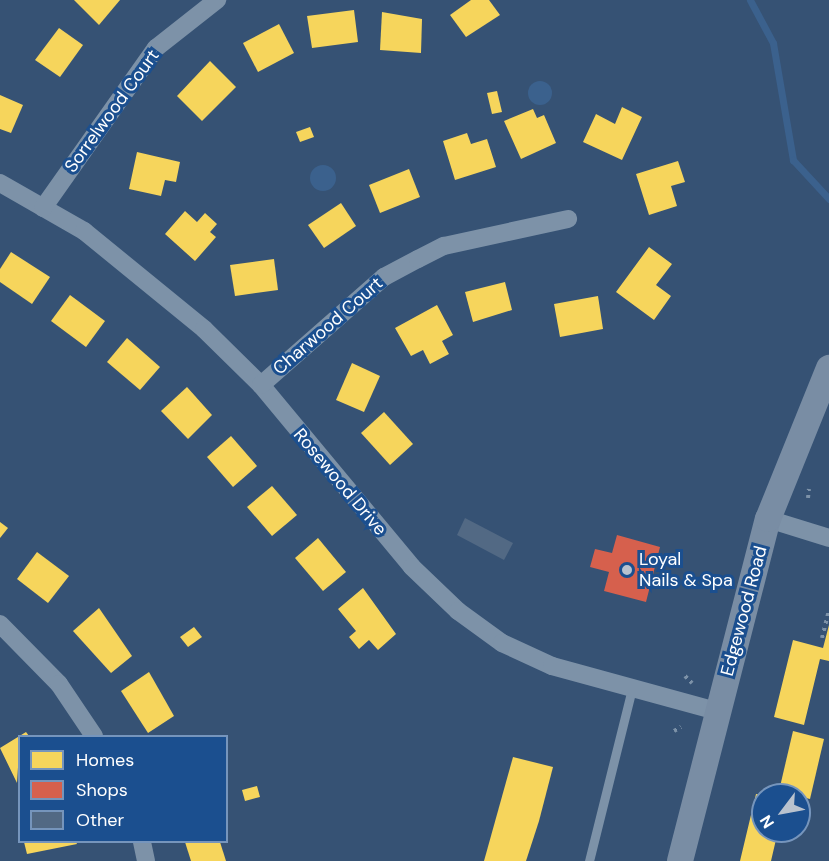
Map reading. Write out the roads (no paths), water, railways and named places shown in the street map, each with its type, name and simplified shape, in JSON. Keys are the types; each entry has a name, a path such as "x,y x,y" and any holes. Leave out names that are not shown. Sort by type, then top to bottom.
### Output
{"main road":[{"name":"Edgewood Road","path":"680,861 768,519 829,368"}],"street":[{"name":"Sorrelwood Court","path":"43,208 156,48 217,0"},
{"name":"Rosewood Drive","path":"0,183 43,208 118,258 261,385 412,567 458,611 502,644 552,666 717,711"},
{"name":"Charwood Court","path":"261,385 351,304 409,263 444,246 568,219"},
{"path":"768,519 829,538"},
{"path":"0,624 59,684 93,735"},
{"path":"142,843 146,861"}],"lane":[{"path":"589,861 632,689"}],"water":[{"path":"540,81 549,84 552,93 549,102 540,105 531,102 528,93 531,84"},
{"path":"323,165 333,168 336,178 333,188 323,191 313,188 310,178 313,168"}],"waterway":[{"path":"750,0 773,43 793,160 829,199"}],"place":[{"name":"Loyal Nails & Spa","path":"627,570"}]}
